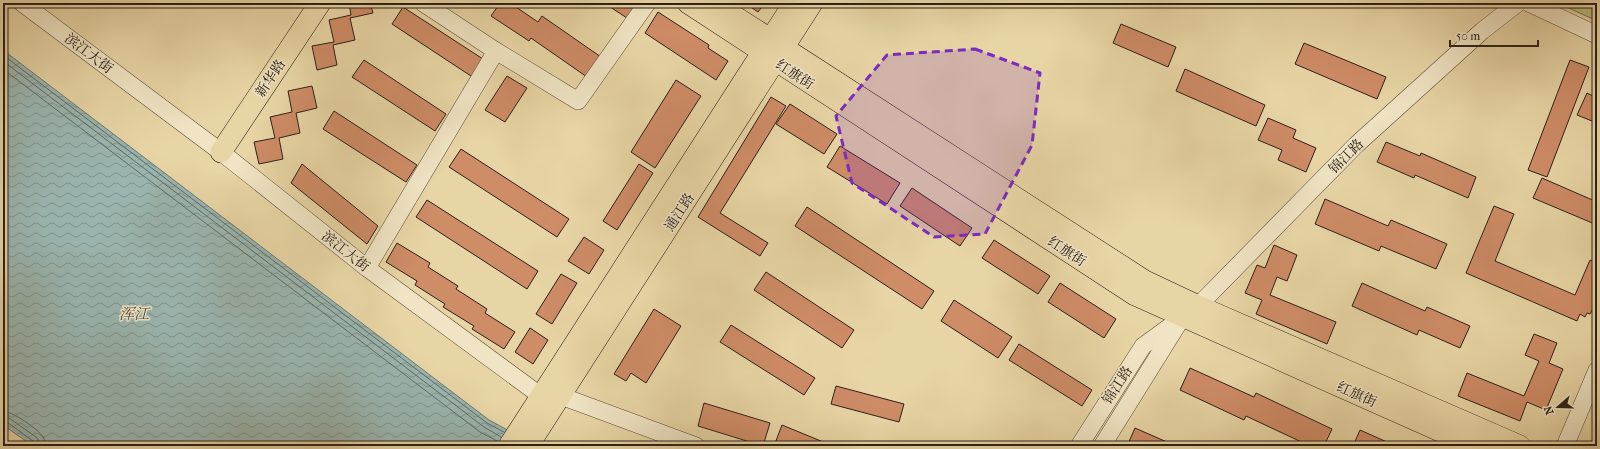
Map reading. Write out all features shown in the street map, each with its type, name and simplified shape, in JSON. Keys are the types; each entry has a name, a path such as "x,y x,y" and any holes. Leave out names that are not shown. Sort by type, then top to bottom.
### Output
{"main road":[{"name":"新华路","path":"221,152 320,3"},
{"name":"红旗街","path":"688,3 773,50 1135,295 1190,311 1474,446"},
{"path":"714,3 773,50"},
{"name":"通江路","path":"539,409 561,396 773,50 794,3"},
{"name":"通江路","path":"539,409 773,50 812,3"},
{"path":"1190,311 1520,446"},
{"path":"509,446 539,409"},
{"path":"528,446 539,409"}],"street":[{"name":"滨江大街","path":"22,3 221,152 367,268 539,409"},
{"path":"423,3 496,51 578,101 647,3"},
{"name":"锦江路","path":"1079,446 1143,346 1190,311 1356,145 1482,31 1518,3"},
{"path":"1529,3 1597,35"},
{"path":"367,268 496,51"},
{"name":"锦江路","path":"1102,446 1159,356 1190,311"},
{"path":"1565,446 1597,370"},
{"path":"561,396 696,446"}],"highlighted area":[{"path":"975,49 1040,73 1032,145 985,234 934,237 852,183 836,116 887,55"}],"green space":[{"path":"1558,3 1597,3 1597,21"}],"water":[{"name":"浑江","path":"3,50 489,420 537,446 33,446 3,425"}],"building":[{"path":"349,3 370,3 373,13 350,18 355,40 333,45 337,65 317,70 312,46 334,42 329,20 351,15"},
{"path":"500,3 510,3 538,22 542,16 601,57 587,77 531,38 529,41 491,16"},
{"path":"604,3 637,3 627,18"},
{"path":"745,3 765,3 758,12"},
{"path":"403,7 486,61 474,78 392,24"},
{"path":"658,12 709,45 708,48 728,61 716,80 645,33"},
{"path":"1121,24 1176,47 1168,67 1113,43"},
{"path":"1304,43 1386,77 1377,99 1295,64"},
{"path":"364,60 446,114 435,131 352,77"},
{"path":"1570,60 1589,67 1547,177 1528,170"},
{"path":"1185,69 1265,105 1256,126 1176,91"},
{"path":"507,76 527,88 505,122 485,110"},
{"path":"676,80 701,96 655,168 631,152"},
{"path":"312,86 317,108 296,113 300,133 279,138 283,159 259,164 254,142 275,138 270,117 292,112 288,91"},
{"path":"1587,93 1597,98 1597,123 1577,115"},
{"path":"771,97 786,106 720,213 768,243 760,256 698,217"},
{"path":"790,104 837,134 824,154 776,124"},
{"path":"334,111 417,165 406,182 323,129"},
{"path":"1268,118 1296,130 1293,138 1316,148 1306,172 1278,160 1282,150 1258,140"},
{"path":"1386,142 1420,156 1421,153 1476,177 1468,198 1415,175 1414,178 1377,162"},
{"path":"840,146 900,183 887,204 827,167"},
{"path":"461,149 569,219 557,237 449,167"},
{"path":"302,164 378,226 367,244 291,183"},
{"path":"639,164 653,173 617,230 603,221"},
{"path":"1542,178 1597,202 1597,225 1533,198"},
{"path":"912,188 972,228 960,246 900,206"},
{"path":"1325,199 1388,226 1391,220 1447,244 1436,269 1381,246 1379,251 1315,224"},
{"path":"427,200 538,271 527,289 416,217"},
{"path":"1494,206 1514,214 1495,261 1575,295 1590,260 1597,263 1597,301 1590,314 1587,313 1585,317 1580,314 1577,321 1466,273"},
{"path":"807,207 934,291 922,309 795,226"},
{"path":"584,237 604,250 589,274 568,261"},
{"path":"994,240 1050,276 1038,294 982,258"},
{"path":"397,243 430,263 428,267 458,286 456,289 487,309 485,313 515,332 504,349 472,329 474,326 443,307 445,304 415,285 417,281 386,262"},
{"path":"1274,245 1297,255 1287,281 1277,277 1270,295 1336,322 1327,344 1256,314 1262,300 1245,293 1257,265 1265,268"},
{"path":"766,272 854,330 842,348 754,290"},
{"path":"561,274 577,283 552,324 536,314"},
{"path":"1060,283 1116,319 1104,338 1048,302"},
{"path":"1362,283 1425,311 1427,307 1470,326 1460,348 1419,330 1417,335 1352,306"},
{"path":"954,300 1012,337 998,358 941,321"},
{"path":"654,309 681,326 646,383 631,373 626,381 614,374"},
{"path":"731,325 815,378 804,395 720,342"},
{"path":"530,328 548,340 533,364 515,352"},
{"path":"1534,334 1557,343 1549,363 1563,369 1546,410 1527,402 1520,421 1458,396 1467,373 1524,396 1539,361 1525,355"},
{"path":"1019,344 1092,390 1082,406 1009,360"},
{"path":"1190,368 1254,397 1256,393 1332,429 1324,446 1310,446 1246,416 1244,420 1180,390"},
{"path":"836,386 904,404 899,422 831,404"},
{"path":"704,403 770,423 763,446 698,426"},
{"path":"782,425 833,446 774,446"},
{"path":"1135,428 1176,446 1127,446"},
{"path":"1360,430 1396,446 1353,446"}]}
